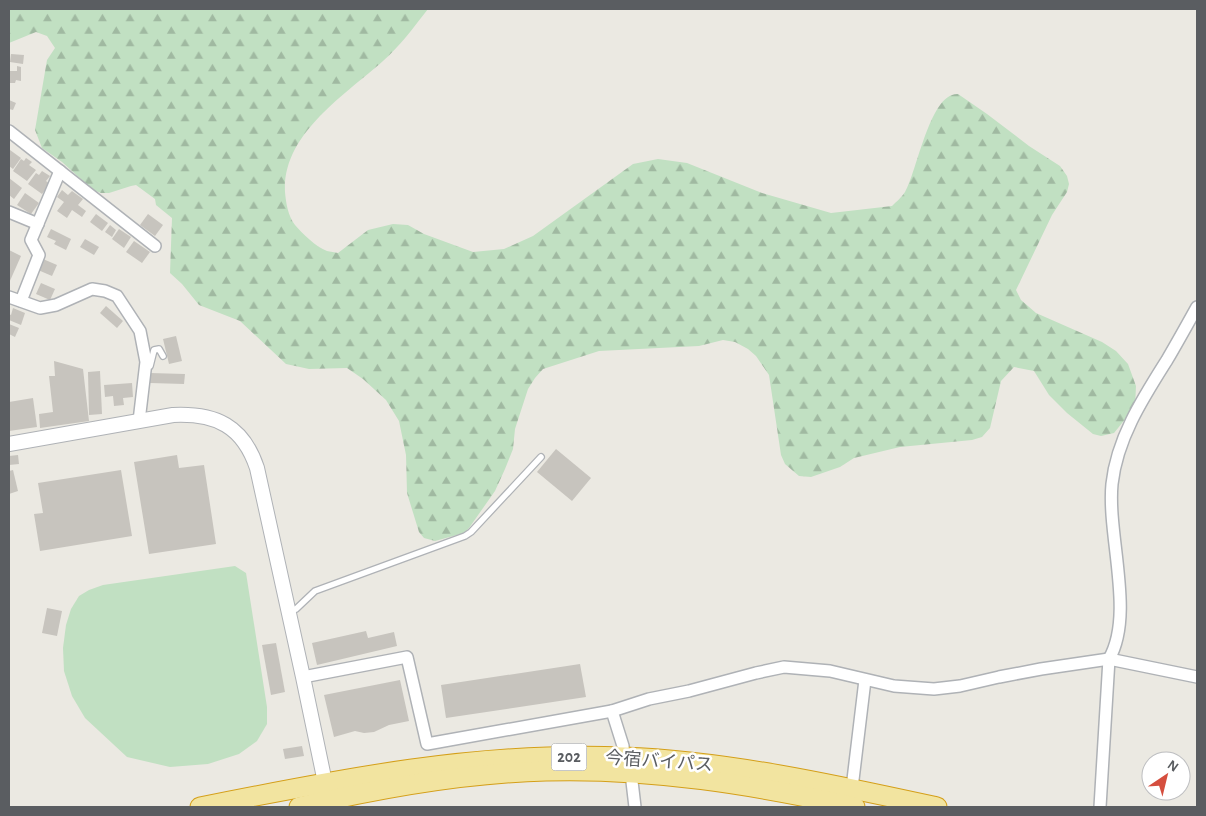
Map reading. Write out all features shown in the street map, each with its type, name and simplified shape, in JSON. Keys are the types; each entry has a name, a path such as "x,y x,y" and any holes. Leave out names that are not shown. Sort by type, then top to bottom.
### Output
{"highway":[{"name":"今宿バイパス","path":"200,807 326,791 410,770 501,760 556,757 627,765 716,766 850,802 937,807"},
{"name":"今宿バイパス","path":"299,807 326,791"}],"street":[{"path":"9,131 155,246"},
{"path":"21,301 39,255 31,240 60,171"},
{"path":"9,212 38,224"},
{"path":"9,297 40,308 56,305 92,290 105,290 117,296 140,331 145,365 139,421"},
{"path":"1100,807 1109,660 1114,651 1120,623 1112,506 1112,484 1117,457 1133,418 1147,391 1197,308"},
{"path":"9,444 173,415 194,414 211,418 225,425 246,443 257,468 326,791"},
{"path":"303,677 407,656 427,744 612,711 649,699 784,667 830,671 894,686 934,689 960,686 1033,671 1109,660 1197,677"},
{"path":"850,802 865,680"},
{"path":"612,711 623,746 635,807"}],"lane":[{"path":"145,365 150,366 154,350 159,349 163,356"},
{"path":"288,611 296,609 316,591 465,536 471,532 541,457"}],"green space":[{"path":"9,9 428,9 389,55 319,118 305,134 294,152 287,171 285,192 291,218 305,236 314,243 327,251 338,253 368,230 393,224 408,225 424,234 473,252 504,249 533,236 633,164 658,159 687,163 762,193 831,213 892,206 901,198 910,182 932,119 948,97 958,94 1029,146 1060,166 1067,176 1069,184 1067,192 1052,215 1016,290 1021,300 1036,313 1102,342 1116,351 1128,364 1136,386 1135,407 1114,433 1101,436 1093,434 1067,413 1049,395 1034,371 1014,367 1001,381 990,428 982,437 972,440 900,447 854,458 840,467 811,477 799,476 785,464 781,455 769,375 756,356 748,349 735,342 723,340 699,346 599,351 543,369 528,389 515,429 513,449 495,491 469,528 464,533 435,541 424,538 419,532 407,493 406,455 399,421 386,400 363,379 347,368 309,369 286,364 240,321 199,305 182,284 170,273 172,218 156,205 155,199 136,185 109,193 93,190 62,162 42,148 35,130 47,60 55,48 47,36 36,32 9,43"},
{"path":"235,566 246,573 267,707 267,724 257,741 239,754 208,764 170,767 127,757 85,718 72,696 64,671 63,648 66,625 71,609 79,596 103,585"}],"building":[{"path":"11,54 24,55 23,64 10,62"},
{"path":"17,66 21,67 21,81 16,80 15,83 9,83 9,71 17,71"},
{"path":"9,100 16,103 13,110 9,109"},
{"path":"10,150 21,158 13,169 9,166"},
{"path":"26,158 32,162 29,165 36,170 27,181 13,171 21,159 24,161"},
{"path":"42,171 50,176 46,181 50,184 42,194 28,184 36,173 39,175"},
{"path":"9,178 22,188 14,199 9,195"},
{"path":"62,190 68,195 72,191 83,199 78,205 86,211 82,217 72,210 67,218 57,211 64,202 57,197"},
{"path":"25,193 39,203 31,214 17,205"},
{"path":"96,214 108,223 102,231 90,222"},
{"path":"148,214 163,225 155,236 140,225"},
{"path":"110,225 116,230 112,237 105,232"},
{"path":"51,229 71,239 66,250 54,244 56,241 47,237"},
{"path":"119,229 131,237 124,248 112,239"},
{"path":"85,239 99,247 94,255 80,247"},
{"path":"134,241 150,252 142,263 126,252"},
{"path":"9,250 21,256 9,283"},
{"path":"43,259 57,265 52,276 38,270"},
{"path":"41,283 55,289 50,300 36,294"},
{"path":"106,306 123,321 117,328 100,313"},
{"path":"13,308 25,313 21,325 9,320 9,314 11,315"},
{"path":"9,324 19,328 15,337 9,334"},
{"path":"176,336 182,361 169,364 163,339"},
{"path":"54,361 83,369 89,421 40,428 39,414 53,412 49,376 55,376"},
{"path":"100,371 102,414 89,415 88,372"},
{"path":"150,373 185,374 184,384 150,383"},
{"path":"132,383 133,397 123,398 124,405 114,406 113,396 105,397 104,385"},
{"path":"33,398 37,427 9,431 9,402"},
{"path":"556,449 591,478 572,501 537,472"},
{"path":"18,455 19,464 9,465 9,456"},
{"path":"177,455 179,468 204,465 216,544 149,554 134,462"},
{"path":"13,470 18,491 9,494 9,471"},
{"path":"121,470 132,536 40,551 34,514 43,513 38,483"},
{"path":"47,608 62,611 57,636 42,633"},
{"path":"366,631 368,638 394,632 397,646 317,665 312,643"},
{"path":"276,643 285,692 271,695 262,645"},
{"path":"580,664 586,697 446,718 441,685"},
{"path":"400,680 409,721 389,725 374,732 364,733 355,731 334,737 324,695"},
{"path":"302,746 304,756 285,759 283,749"}]}
